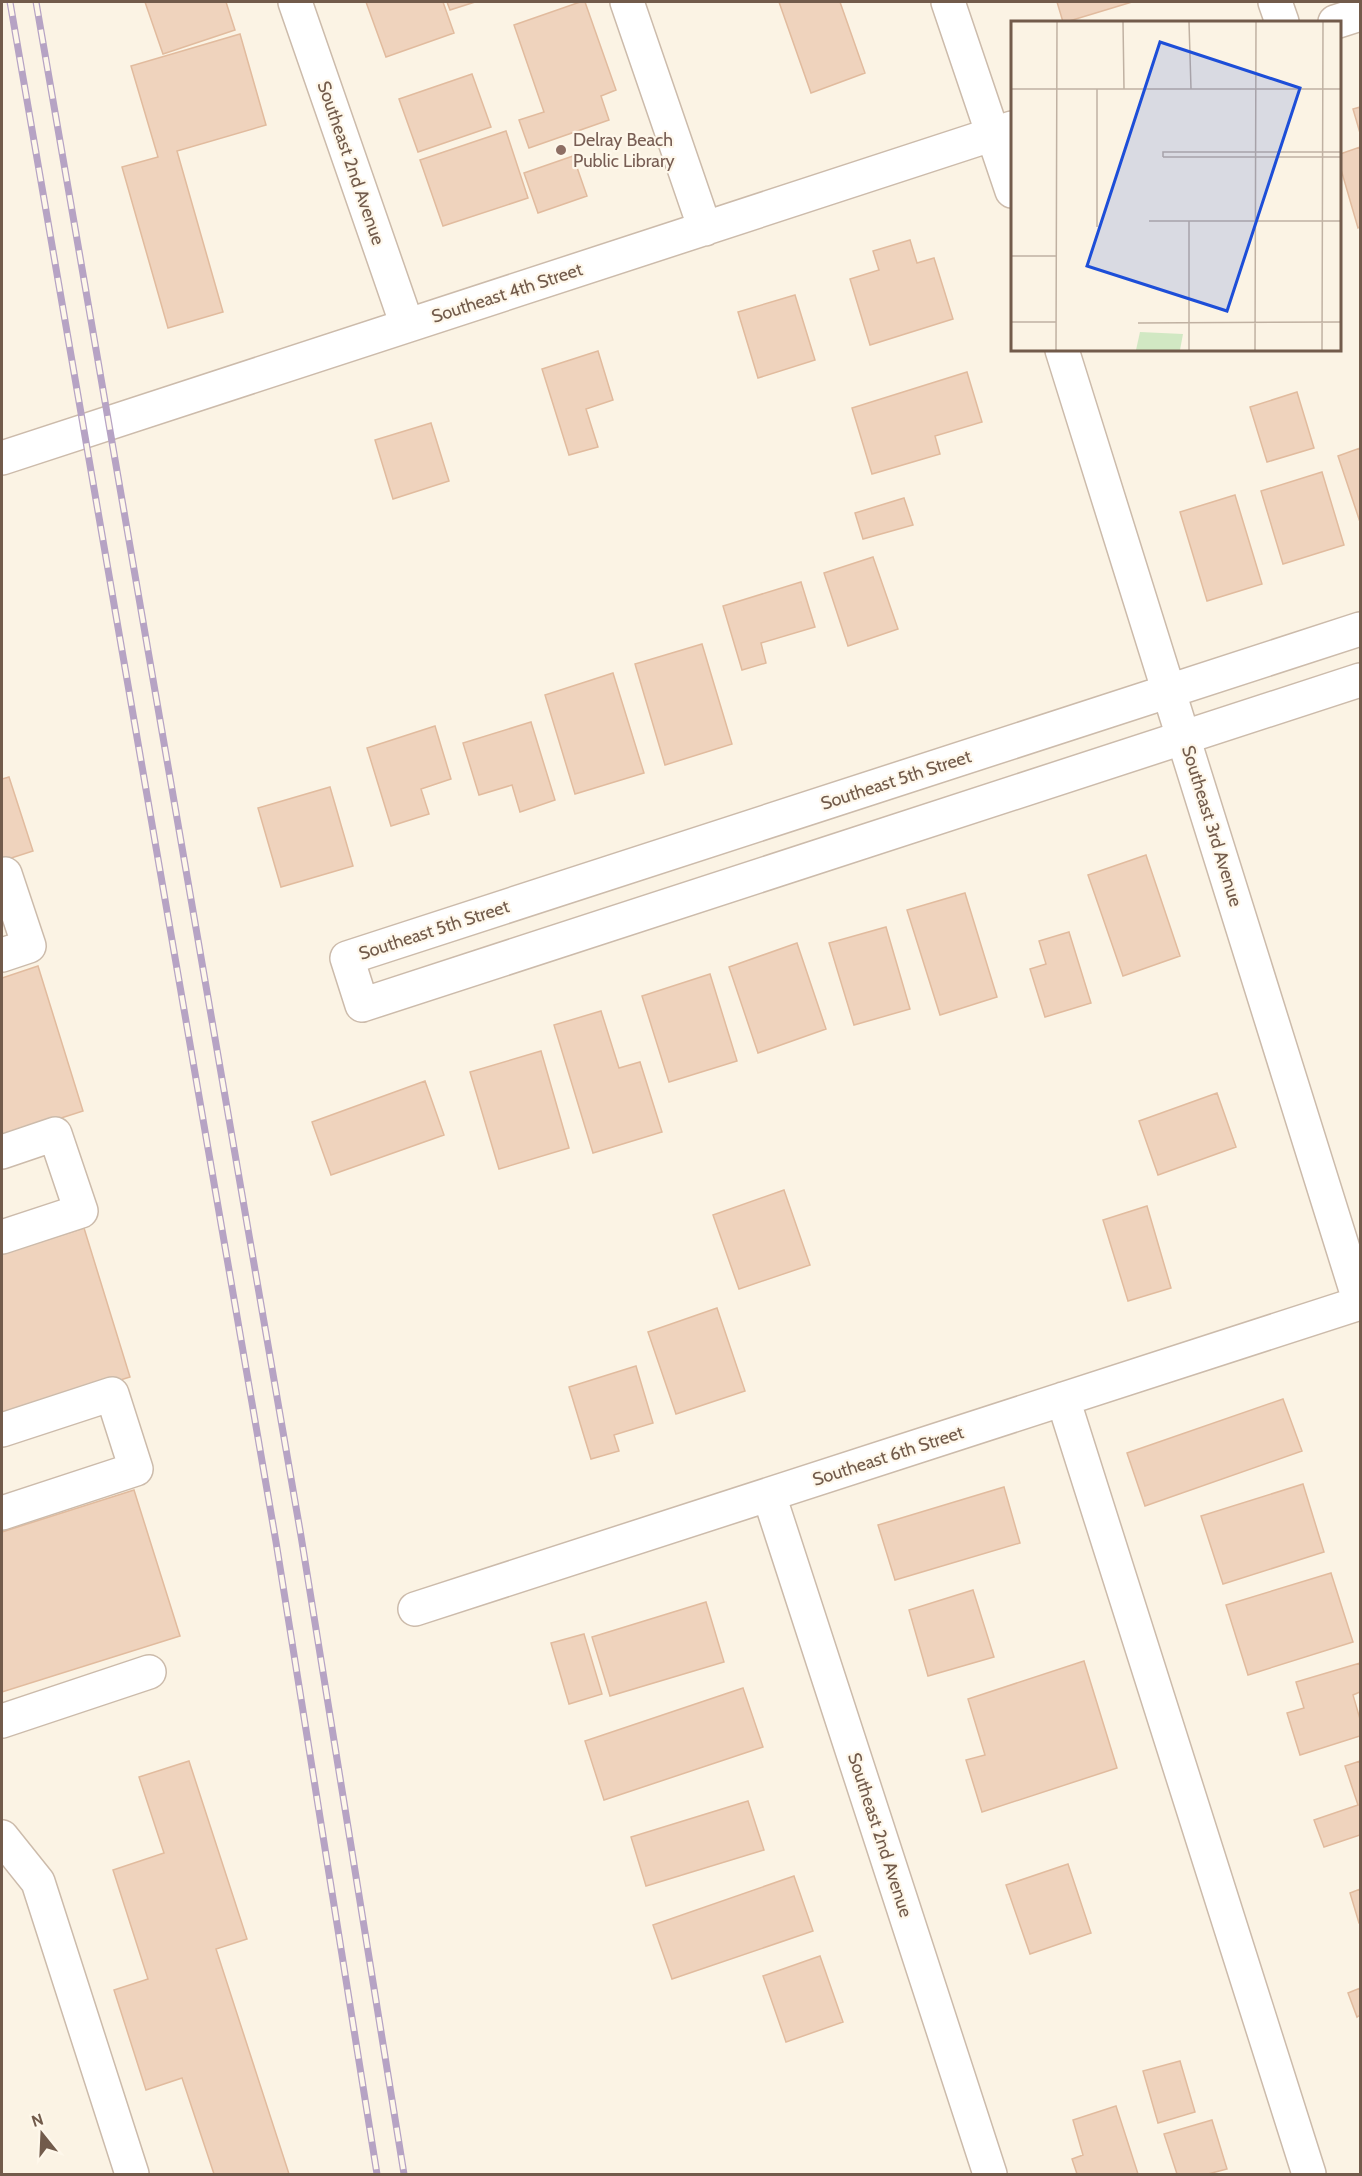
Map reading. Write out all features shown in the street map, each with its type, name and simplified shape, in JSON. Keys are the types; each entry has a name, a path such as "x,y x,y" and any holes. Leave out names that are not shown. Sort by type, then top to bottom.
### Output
{"street":[{"name":"Southeast 2nd Avenue","path":"295,2 407,326"},
{"path":"627,2 705,229"},
{"path":"948,2 1003,131 1011,184"},
{"path":"1275,2 1282,21"},
{"path":"1338,21 1360,14"},
{"name":"Southeast 4th Street","path":"2,458 1003,131"},
{"name":"Southeast 3rd Avenue","path":"1062,351 1360,1303"},
{"name":"Southeast 5th Street","path":"1360,629 347,958 362,1005 1360,680"},
{"path":"2,875 5,874 29,946 2,955"},
{"path":"2,1152 55,1134 81,1211 2,1237"},
{"name":"Southeast 6th Street","path":"415,1609 1360,1303"},
{"path":"2,1430 112,1394 136,1469 2,1513"},
{"path":"1063,1399 1309,2175"},
{"name":"Southeast 2nd Avenue","path":"769,1494 990,2175"},
{"path":"2,1721 149,1672"},
{"path":"2,1837 38,1882 132,2175"}],"building":[{"path":"145,2 226,2 235,30 163,54"},
{"path":"366,2 443,2 454,33 386,57"},
{"path":"447,2 475,2 450,10"},
{"path":"585,2 616,90 601,96 609,120 529,148 519,120 544,112 514,25"},
{"path":"779,2 840,2 865,73 811,93"},
{"path":"1057,2 1132,2 1069,21 1063,21"},
{"path":"240,34 266,125 177,151 223,312 168,328 122,167 158,157 131,66"},
{"path":"472,74 491,127 418,152 399,99"},
{"path":"1360,107 1360,133 1353,109"},
{"path":"506,131 528,198 443,226 420,160"},
{"path":"1360,147 1360,227 1358,228 1341,169 1341,154"},
{"path":"573,156 587,196 538,213 524,173"},
{"path":"910,240 917,263 934,258 953,319 870,345 850,279 879,270 873,251"},
{"path":"795,295 815,360 758,378 738,312"},
{"path":"598,351 613,400 586,409 598,447 569,455 542,369"},
{"path":"967,372 982,422 935,436 940,454 872,474 852,408"},
{"path":"1297,392 1314,448 1267,462 1250,407"},
{"path":"431,423 449,481 393,499 375,440"},
{"path":"1360,448 1360,522 1338,456"},
{"path":"1322,472 1344,545 1283,564 1261,491"},
{"path":"1235,495 1262,584 1207,601 1180,512"},
{"path":"904,498 913,525 863,539 855,513"},
{"path":"873,557 898,629 848,646 824,573"},
{"path":"801,582 815,627 761,643 766,663 742,670 723,606"},
{"path":"702,644 732,744 665,765 635,664"},
{"path":"613,673 644,773 575,794 545,695"},
{"path":"531,722 555,800 520,812 512,785 479,795 463,743"},
{"path":"435,726 451,779 421,789 429,814 391,826 367,748"},
{"path":"9,777 33,851 2,861 2,779"},
{"path":"330,787 353,866 281,887 258,808"},
{"path":"1146,855 1180,956 1123,976 1088,875"},
{"path":"965,893 997,997 940,1015 907,910"},
{"path":"886,927 910,1009 854,1025 829,943"},
{"path":"1069,932 1091,1003 1045,1017 1030,969 1046,964 1039,941"},
{"path":"797,943 826,1029 758,1053 729,967"},
{"path":"38,966 83,1111 2,1137 2,978"},
{"path":"710,974 737,1061 669,1082 642,996"},
{"path":"601,1011 619,1068 640,1062 662,1132 593,1153 554,1025"},
{"path":"541,1051 569,1148 499,1169 470,1072"},
{"path":"425,1081 444,1135 331,1175 312,1122"},
{"path":"1217,1093 1236,1147 1158,1175 1139,1121"},
{"path":"784,1190 810,1265 739,1289 713,1215"},
{"path":"1147,1206 1171,1288 1128,1301 1103,1220"},
{"path":"84,1228 130,1377 2,1417 2,1254"},
{"path":"717,1308 745,1391 676,1414 648,1332"},
{"path":"636,1366 653,1423 614,1435 619,1451 591,1459 569,1387"},
{"path":"1283,1399 1302,1451 1145,1506 1127,1453"},
{"path":"1303,1484 1324,1552 1223,1584 1201,1516"},
{"path":"1004,1487 1020,1543 895,1580 878,1525"},
{"path":"134,1490 180,1636 2,1692 2,1532"},
{"path":"1331,1573 1353,1642 1248,1675 1226,1605"},
{"path":"973,1590 994,1657 928,1676 909,1610"},
{"path":"706,1602 724,1662 610,1696 592,1637"},
{"path":"584,1634 602,1694 569,1704 551,1643"},
{"path":"1084,1661 1117,1768 982,1812 966,1760 985,1755 968,1699"},
{"path":"1360,1663 1360,1692 1353,1695 1360,1719 1360,1736 1300,1755 1287,1713 1304,1708 1296,1682"},
{"path":"743,1688 763,1747 604,1800 585,1741"},
{"path":"189,1761 247,1939 216,1949 289,2174 214,2174 182,2078 146,2090 114,1990 148,1979 113,1870 164,1853 139,1777"},
{"path":"1360,1761 1360,1835 1324,1847 1314,1820 1358,1805 1345,1766"},
{"path":"748,1801 764,1850 646,1886 631,1837"},
{"path":"1068,1864 1091,1933 1030,1954 1006,1885"},
{"path":"794,1876 813,1931 672,1979 653,1925"},
{"path":"1360,1889 1360,1923 1359,1923 1350,1893"},
{"path":"820,1956 843,2022 786,2042 763,1976"},
{"path":"1360,1988 1360,2015 1357,2017 1348,1993"},
{"path":"1180,2061 1195,2112 1158,2123 1143,2071"},
{"path":"1116,2106 1138,2174 1077,2174 1072,2159 1083,2155 1073,2120"},
{"path":"1212,2120 1227,2169 1208,2174 1177,2174 1164,2134"}],"railway":[{"path":"10,2 276,1542 377,2174"},
{"path":"36,2 301,1536 404,2174"}],"place":[{"name":"Delray Beach Public Library","path":"561,150"}]}
